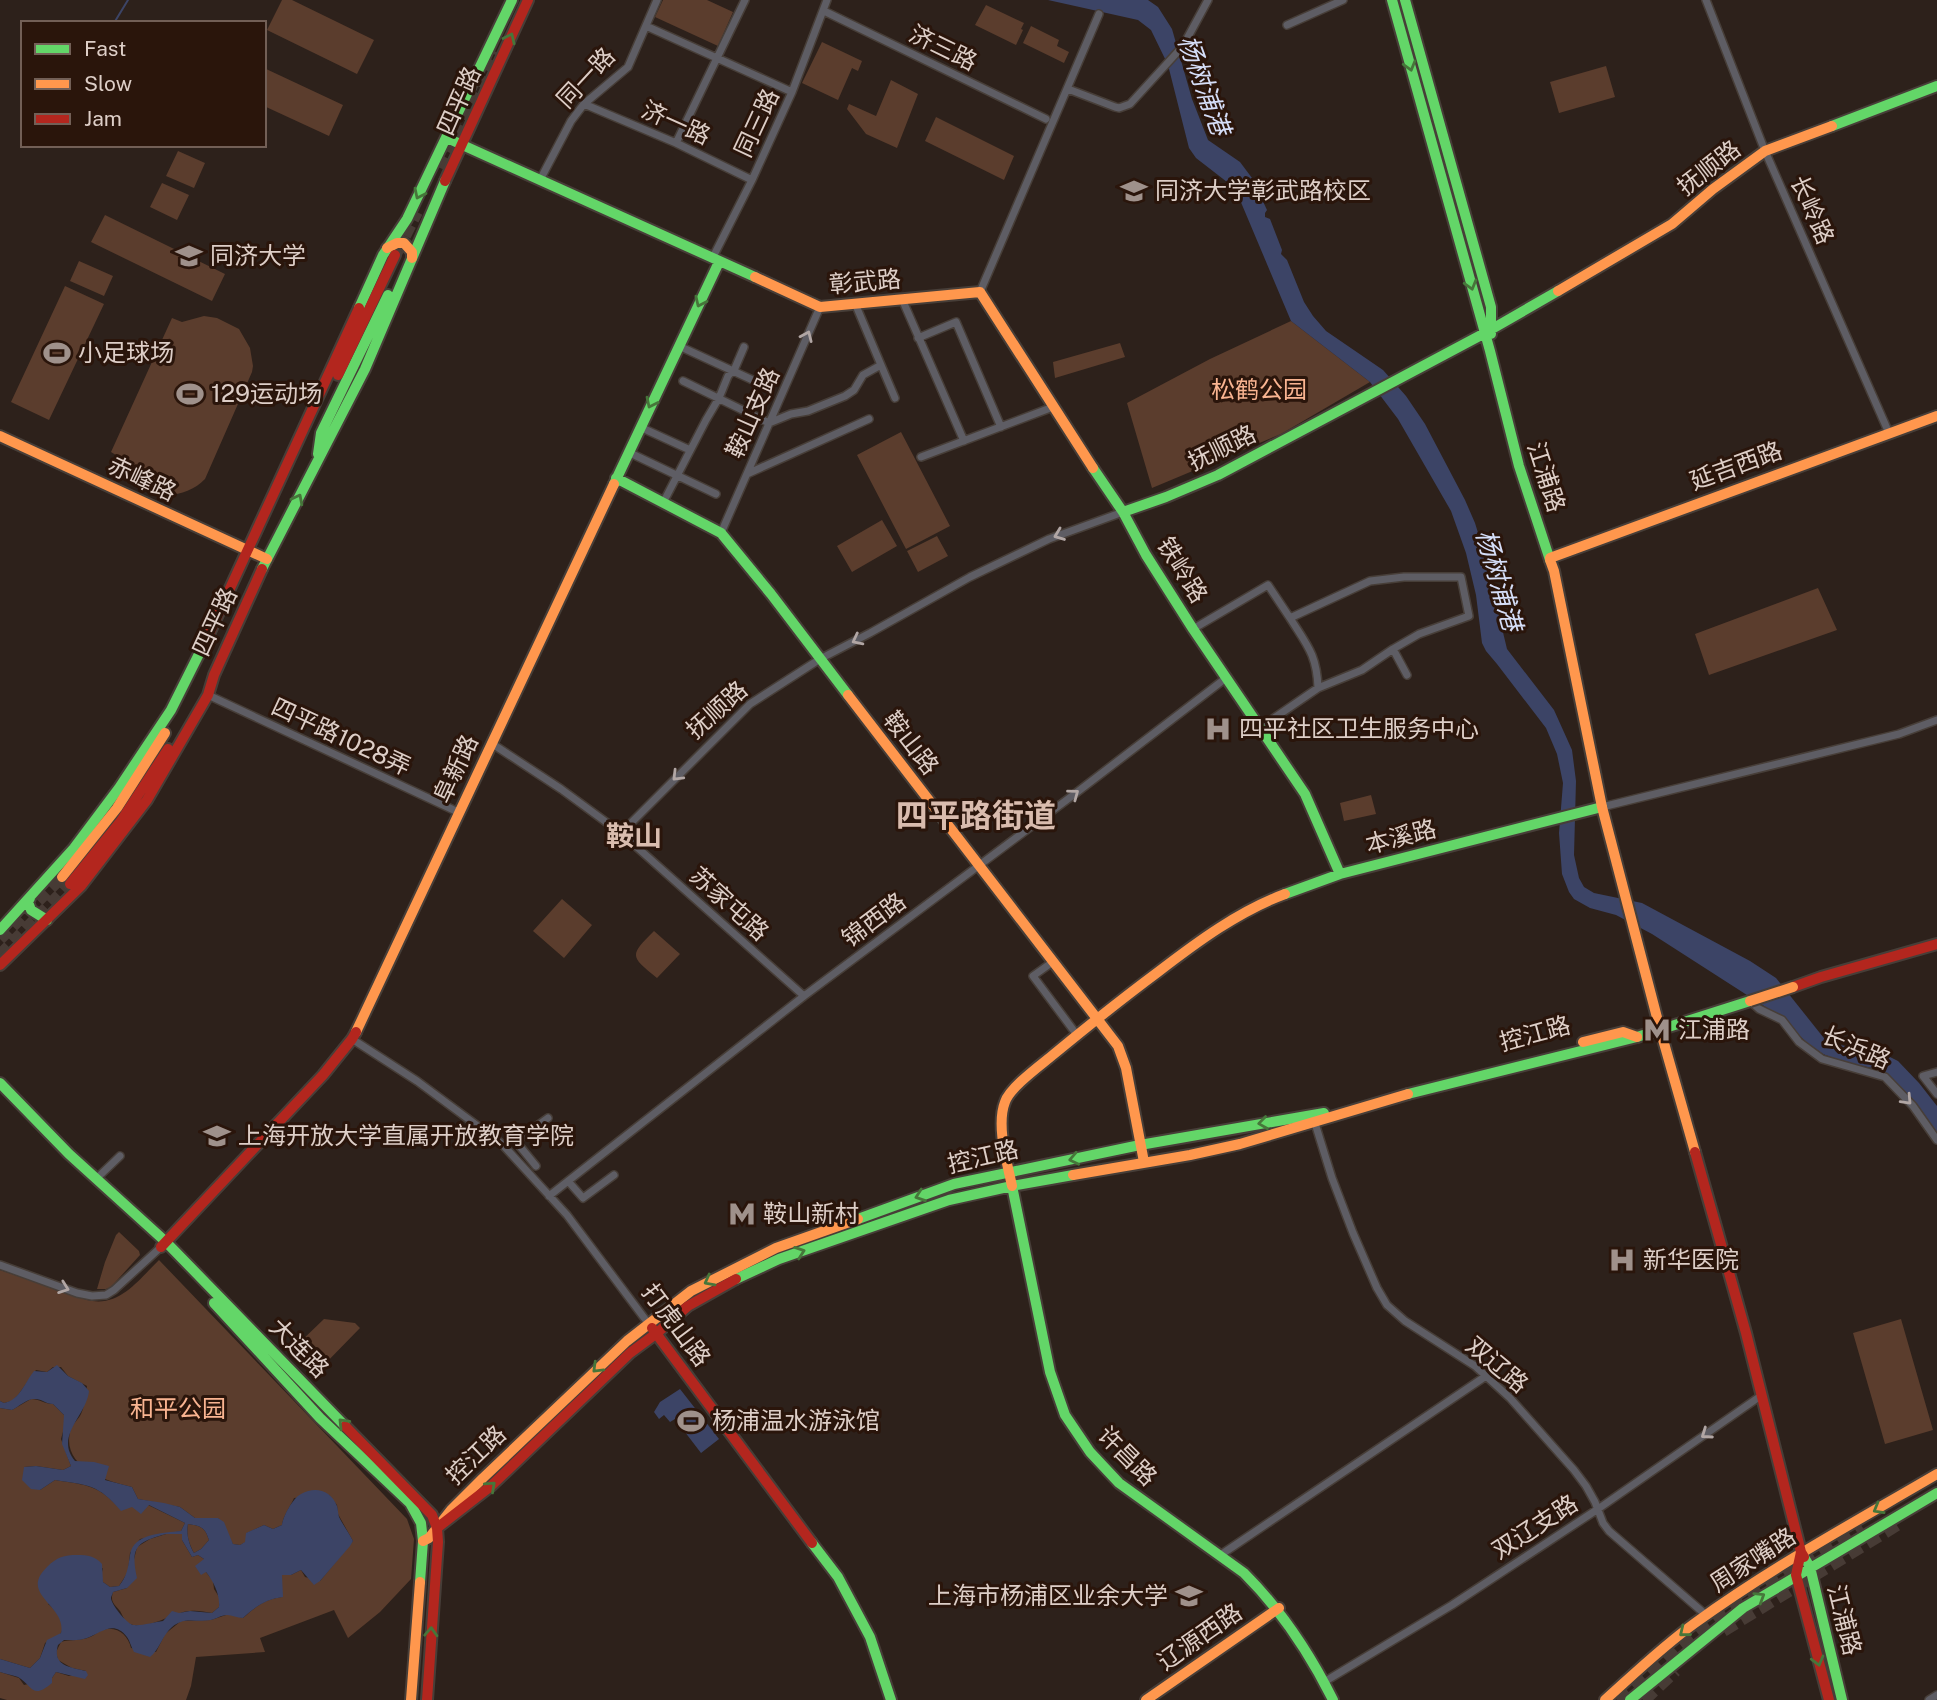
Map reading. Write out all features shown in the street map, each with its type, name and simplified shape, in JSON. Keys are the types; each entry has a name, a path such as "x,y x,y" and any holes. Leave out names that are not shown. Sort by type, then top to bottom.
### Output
{"main road":[{"name":"四平路","path":"0,965 81,886 106,855 147,800 208,695 214,675 267,559 317,461 321,433 400,255 407,219 512,0"},
{"name":"四平路","path":"0,930 75,848 171,710 303,432 319,416 400,255 463,145 528,0"},
{"name":"江浦路","path":"1392,0 1488,331 1490,351 1519,466 1550,558 1602,807 1660,1029 1742,1320 1801,1552 1810,1567 1842,1700"},
{"name":"江浦路","path":"1405,0 1491,307 1488,331"},
{"name":"抚顺路","path":"1123,512 1218,475 1488,331 1672,224 1765,150 1937,86"},
{"name":"彰武路","path":"447,138 820,307 980,292"},
{"name":"阜新路","path":"163,1245 323,1075 352,1039 678,346 715,260"},
{"name":"铁岭路","path":"980,292 1123,512 1146,555 1193,629 1306,794 1340,874"},
{"name":"延吉西路","path":"1550,558 1937,416"},
{"name":"赤峰路","path":"0,436 267,559"},
{"name":"鞍山路","path":"616,478 721,533 773,596 1118,1046 1126,1068 1144,1162"},
{"path":"186,682 177,712 154,752 66,881 121,821 214,675"},
{"name":"本溪路","path":"1009,1172 1001,1128 1005,1100 1022,1081 1097,1018 1197,942 1266,901 1340,874 1602,807"},
{"path":"30,898 28,902 31,910 47,920"},
{"name":"控江路","path":"438,1528 491,1486 630,1353 688,1306 740,1276 779,1259 950,1200 1240,1144 1418,1091 1637,1037 1821,977 1937,944"},
{"name":"大连路","path":"0,1083 426,1507 438,1528"},
{"name":"大连路","path":"0,1096 63,1159 163,1245 320,1418 410,1503 421,1523 423,1541 411,1700"},
{"name":"控江路","path":"423,1541 429,1538 451,1510 500,1461 648,1323 691,1291 740,1265 867,1210 954,1184 1248,1125 1314,1120"},
{"name":"许昌路","path":"1009,1172 1051,1372 1065,1415 1090,1452 1119,1483 1244,1573 1279,1608 1300,1638 1333,1700"},
{"name":"打虎山路","path":"648,1323 838,1577 870,1637 891,1700"},
{"name":"周家嘴路","path":"1605,1700 1706,1615 1801,1552 1937,1474"},
{"name":"周家嘴路","path":"1630,1700 1743,1608 1937,1493"},
{"path":"427,1700 438,1528"},
{"name":"江浦路","path":"1801,1552 1796,1575 1829,1700"},
{"name":"辽源西路","path":"1146,1700 1279,1608"}],"street":[{"name":"同一路","path":"540,180 571,121 584,104 628,67 657,0"},
{"path":"676,143 745,0"},
{"name":"同三路","path":"715,260 792,92 827,0"},
{"path":"1068,89 1115,107 1130,104 1183,46 1208,0"},
{"path":"1287,25 1343,0"},
{"name":"长岭路","path":"1706,0 1765,150 1889,433"},
{"name":"济三路","path":"824,11 1046,119"},
{"path":"980,292 1099,14"},
{"path":"646,26 792,92"},
{"name":"济一路","path":"584,104 676,143 752,180"},
{"path":"902,299 964,441"},
{"name":"鞍山支路","path":"721,533 820,307"},
{"path":"857,309 895,398"},
{"path":"918,338 956,322 1002,427"},
{"path":"678,346 759,383"},
{"path":"663,503 744,347"},
{"path":"683,380 769,423 845,396 854,390 863,375 881,365"},
{"path":"921,457 1053,407"},
{"path":"747,474 869,419"},
{"path":"640,427 690,450"},
{"path":"628,452 716,494"},
{"name":"抚顺路","path":"621,833 750,704 820,659 969,575 1049,539 1123,512"},
{"path":"1261,727 1318,688 1362,670 1419,634 1469,616 1461,578 1404,577 1370,581 1290,618"},
{"path":"1193,629 1268,585 1314,659 1318,688"},
{"path":"1393,649 1407,676"},
{"name":"锦西路","path":"549,1196 804,996 980,865 1139,740 1226,678"},
{"name":"四平路1028弄","path":"208,695 458,813"},
{"name":"本溪路","path":"1602,807 1899,734 1937,720"},
{"name":"苏家屯路","path":"491,743 621,833 804,996"},
{"path":"1054,961 1033,976 1077,1035"},
{"name":"长浜路","path":"1751,1001 1759,1009 1782,1020 1799,1042 1822,1059 1885,1077 1913,1107 1937,1140"},
{"name":"打虎山路","path":"352,1039 417,1081 502,1144 567,1215 648,1323"},
{"path":"1937,1072 1923,1076 1937,1094"},
{"path":"536,1166 518,1144 519,1139 548,1118"},
{"name":"双辽路","path":"1314,1120 1353,1233 1377,1289 1387,1305 1405,1321 1464,1359 1510,1398 1586,1486 1603,1524 1609,1531 1706,1615"},
{"path":"96,1179 120,1156"},
{"path":"568,1181 583,1198 614,1175"},
{"path":"0,1265 77,1293 106,1295 163,1245"},
{"path":"1219,1556 1486,1376"},
{"name":"双辽支路","path":"1324,1682 1452,1605 1598,1509 1762,1395"},
{"path":"1929,1700 1937,1695"}],"green space":[{"path":"282,0 292,0 374,40 357,74 267,30"},
{"path":"663,0 707,0 733,12 718,46 655,17"},
{"path":"986,5 1024,23 1016,45 975,25"},
{"path":"1031,26 1059,40 1057,46 1069,52 1064,63 1023,43"},
{"path":"822,42 862,61 858,71 852,68 838,100 802,83"},
{"path":"1606,66 1615,97 1559,113 1550,82"},
{"path":"266,69 343,105 329,136 266,107"},
{"path":"891,80 918,94 897,148 866,134 847,109 849,104 876,116"},
{"path":"936,117 1014,156 1004,180 925,141"},
{"path":"178,151 205,163 194,188 166,176"},
{"path":"162,183 189,195 177,220 150,207"},
{"path":"105,215 225,274 212,301 91,242"},
{"path":"79,261 113,276 104,296 70,281"},
{"name":"小足球场","path":"65,286 104,304 49,420 11,402"},
{"name":"129运动场","path":"204,316 217,318 239,329 250,348 252,372 205,479 194,488 181,493 155,493 132,481 119,457 111,452 172,318 182,322"},
{"name":"松鹤公园","path":"1291,321 1370,382 1281,434 1152,488 1127,403 1210,359"},
{"path":"1120,343 1125,357 1055,378 1053,362"},
{"path":"901,432 950,526 906,549 857,455"},
{"path":"882,520 897,546 852,572 837,546"},
{"path":"937,536 948,556 918,572 907,551"},
{"path":"1818,588 1837,630 1709,675 1695,634"},
{"path":"1371,795 1376,814 1344,821 1340,803"},
{"path":"562,899 592,925 564,958 533,931"},
{"path":"654,931 680,954 657,978 636,956 640,946"},
{"path":"119,1232 140,1255 111,1287 97,1289 105,1262"},
{"name":"和平公园","path":"159,1260 407,1519 414,1539 411,1579 380,1612 348,1638 334,1610 260,1638 265,1652 196,1657 186,1700 0,1698 0,1672 19,1678 24,1685 52,1678 56,1672 69,1676 86,1671 72,1668 58,1660 56,1652 61,1642 87,1638 111,1629 124,1635 131,1648 156,1652 165,1634 181,1621 211,1620 229,1614 243,1618 261,1604 282,1597 281,1575 291,1575 301,1570 305,1577 320,1581 353,1541 338,1514 337,1505 329,1495 294,1498 282,1525 273,1529 264,1525 247,1533 246,1542 240,1545 233,1544 218,1518 195,1518 180,1507 138,1499 132,1487 98,1476 79,1463 69,1444 70,1432 82,1411 87,1386 68,1376 61,1367 53,1367 47,1372 36,1370 12,1401 0,1401 0,1270 87,1300 99,1301 109,1300 128,1290"},
{"path":"324,1319 355,1323 360,1328 320,1369 298,1348 298,1344"},
{"path":"1901,1319 1933,1430 1885,1444 1853,1333"},
{"name":"和平公园","path":"31,1399 53,1404 64,1415 61,1439 71,1466 63,1470 24,1467 40,1490 55,1480 84,1485 106,1495 121,1510 148,1505 185,1523 181,1531 140,1539 130,1553 128,1572 119,1586 110,1587 103,1582 103,1568 48,1604 60,1618 62,1630 59,1635 45,1643 40,1658 30,1668 0,1659 0,1408 12,1410"},
{"path":"188,1524 202,1528 209,1540 194,1553 188,1539"},
{"path":"166,1534 182,1534 182,1540 192,1557 198,1555 204,1559 206,1572 219,1597 219,1607 212,1613 190,1611 145,1625 130,1624 113,1603 113,1592 127,1588 137,1547"}],"water":[{"name":"杨树浦港","path":"1048,0 1148,0 1158,7 1172,29 1192,99 1208,140 1240,162 1252,178 1267,210 1265,217 1270,219 1282,250 1281,254 1287,260 1304,302 1326,331 1383,370 1406,396 1425,424 1475,523 1507,649 1554,710 1572,750 1576,781 1574,855 1584,887 1594,893 1642,903 1750,961 1776,978 1827,1042 1886,1055 1898,1061 1937,1106 1937,1133 1885,1074 1877,1069 1843,1062 1823,1054 1807,1043 1781,1017 1652,934 1616,915 1590,908 1574,899 1562,874 1559,833 1563,783 1557,754 1546,728 1482,643 1476,595 1466,553 1451,511 1398,419 1370,382 1291,321 1240,200 1227,182 1196,158 1189,148 1168,65 1151,30 1138,20"},
{"path":"57,1365 89,1391 68,1443 69,1452 75,1461 109,1466 105,1480 132,1487 138,1499 180,1507 195,1518 218,1518 224,1522 233,1544 240,1545 245,1542 246,1533 264,1525 273,1529 282,1525 295,1499 301,1494 317,1490 331,1496 353,1541 314,1585 301,1570 291,1575 282,1575 283,1597 261,1604 243,1618 227,1615 205,1621 189,1620 174,1625 150,1657 134,1652 127,1637 112,1628 84,1639 64,1640 58,1645 60,1661 69,1667 86,1671 88,1675 85,1679 56,1672 52,1683 36,1691 18,1677 0,1672 0,1659 30,1668 40,1658 47,1640 61,1633 61,1623 40,1593 38,1585 47,1567 68,1555 91,1556 102,1564 103,1582 110,1587 119,1586 127,1572 132,1548 137,1542 158,1534 181,1531 185,1523 149,1505 141,1514 132,1507 121,1511 106,1495 92,1487 55,1480 40,1490 31,1489 22,1480 24,1467 63,1470 71,1466 62,1444 64,1415 53,1404 32,1399 12,1410 0,1408 0,1401 4,1403 14,1398 34,1371 47,1372","holes":["188,1524 202,1528 209,1540 194,1553 188,1539","166,1534 182,1534 182,1540 192,1557 198,1555 204,1559 195,1566 201,1575 206,1572 212,1580 219,1607 212,1613 172,1611 163,1621 133,1625 119,1613 111,1596 113,1592 127,1588 137,1578 134,1559 138,1547 148,1540"]},
{"name":"杨浦温水游泳馆","path":"680,1389 719,1439 701,1453 675,1419 670,1422 664,1415 659,1419 654,1412 660,1402"}],"waterway":[{"path":"115,21 128,0"}],"tunnel":[{"path":"438,167 494,51"},
{"path":"397,252 417,212"},
{"path":"0,939 62,877"},
{"path":"0,955 70,884"},
{"path":"1723,1630 1897,1524"},
{"path":"1617,1700 1679,1643 1717,1614 1861,1525"},
{"path":"1643,1700 1675,1670"}],"traffic: fast":[{"path":"359,308 383,255 407,219 512,0"},
{"path":"1392,0 1490,351 1519,466 1550,560"},
{"path":"1405,0 1491,307 1491,334"},
{"path":"1832,126 1937,86"},
{"path":"447,138 755,277"},
{"path":"262,569 365,369 445,181"},
{"path":"614,484 719,262"},
{"path":"1123,512 1218,475 1485,333 1558,291"},
{"path":"318,454 321,433 388,295"},
{"path":"1093,468 1123,512 1146,555 1193,629 1305,794 1340,874"},
{"path":"616,478 721,533 848,695"},
{"path":"0,930 74,848 119,788 171,710 209,634"},
{"path":"1285,894 1340,874 1602,807"},
{"path":"30,898 28,902 31,910 47,920"},
{"path":"1408,1094 1637,1037 1750,1001"},
{"path":"0,1083 69,1154 166,1242 345,1426"},
{"path":"858,1219 954,1184 1140,1145 1324,1113"},
{"path":"736,1279 779,1259 949,1200 1073,1175"},
{"path":"1012,1186 1050,1372 1065,1415 1090,1452 1119,1483 1244,1573 1258,1587 1294,1633 1333,1700"},
{"path":"214,1303 320,1418 410,1503 421,1523 423,1541 420,1582"},
{"path":"1630,1700 1743,1608 1937,1493"},
{"path":"812,1543 838,1577 870,1637 891,1700"},
{"path":"1804,1557 1810,1567 1842,1700"}],"traffic: slow":[{"path":"1558,291 1672,224 1713,189 1765,151 1832,126"},
{"path":"387,248 404,243 412,252 412,258"},
{"path":"755,277 820,307 980,292 1093,468"},
{"path":"1550,558 1937,416"},
{"path":"0,436 267,559"},
{"path":"356,1032 614,484"},
{"path":"1550,560 1602,807 1695,1152"},
{"path":"848,695 1118,1046 1126,1068 1144,1162"},
{"path":"62,877 117,808 165,733"},
{"path":"1012,1186 1003,1144 1002,1121 1005,1102 1013,1090 1034,1070 1188,950 1235,918 1285,894"},
{"path":"1750,1001 1793,987"},
{"path":"1583,1042 1623,1032 1637,1037"},
{"path":"1073,1175 1240,1144 1408,1094"},
{"path":"423,1541 429,1538 451,1510 483,1478 627,1341 691,1291 776,1248 858,1219"},
{"path":"1605,1700 1672,1641 1724,1602 1937,1474"},
{"path":"411,1700 420,1582"},
{"path":"1146,1700 1279,1608"}],"traffic: jam":[{"path":"445,181 528,0"},
{"path":"338,375 395,255"},
{"path":"209,634 359,308"},
{"path":"0,965 81,886 147,800 208,695 214,675 262,569"},
{"path":"70,884 121,821 168,749"},
{"path":"1793,987 1937,944"},
{"path":"161,1247 323,1075 356,1032"},
{"path":"1695,1152 1746,1333 1804,1557"},
{"path":"437,1528 491,1486 630,1353 688,1306 736,1279"},
{"path":"652,1328 812,1543"},
{"path":"345,1426 432,1515 437,1528 427,1700"},
{"path":"1801,1552 1796,1575 1829,1700"}],"place":[{"name":"同济大学彰武路校区","path":"1134,191"},
{"name":"同济大学","path":"189,256"},
{"name":"小足球场","path":"57,353"},
{"name":"129运动场","path":"190,394"},
{"name":"四平社区卫生服务中心","path":"1218,729"},
{"name":"江浦路","path":"1657,1030"},
{"name":"上海开放大学直属开放教育学院","path":"217,1136"},
{"name":"鞍山新村","path":"742,1214"},
{"name":"新华医院","path":"1622,1260"},
{"name":"杨浦温水游泳馆","path":"691,1421"},
{"name":"上海市杨浦区业余大学","path":"1189,1596"}],"district":[{"name":"四平路街道","path":"976,816"},
{"name":"鞍山","path":"634,836"}]}
